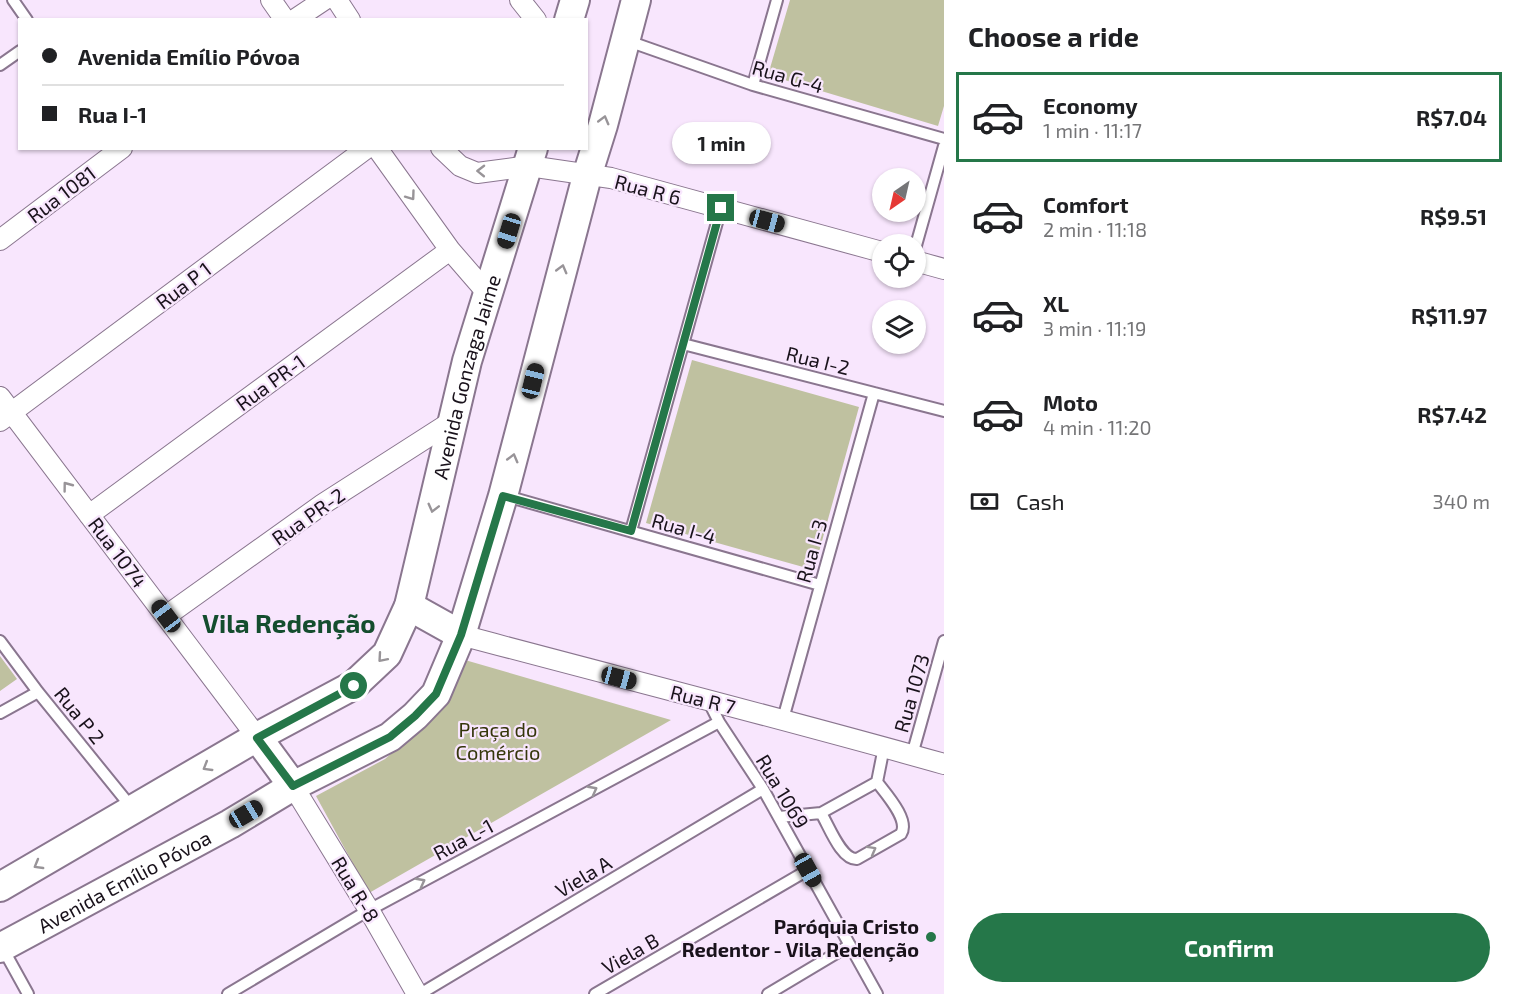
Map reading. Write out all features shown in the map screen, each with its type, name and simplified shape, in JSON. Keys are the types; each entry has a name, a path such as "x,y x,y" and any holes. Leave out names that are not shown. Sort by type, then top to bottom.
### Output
{"main road":[{"path":"570,18 575,0"},
{"path":"0,887 257,738 354,686 387,654 409,606 461,635 503,496 636,0"},
{"name":"Avenida Gonzaga Jaime","path":"409,606 467,361 531,157"},
{"name":"Avenida Emílio Póvoa","path":"1,948 230,824 293,786 390,737 436,694 461,635"},
{"path":"257,738 293,786"}],"street":[{"path":"271,0 284,18"},
{"path":"297,18 324,0"},
{"path":"337,0 349,18"},
{"path":"520,0 534,18"},
{"name":"Rua 1081","path":"0,240 119,150"},
{"name":"Rua P 1","path":"4,410 364,150"},
{"path":"378,150 450,250 489,295"},
{"name":"Rua R 6","path":"443,150 460,166 477,173 531,157 587,176 611,178 872,249"},
{"name":"Rua PR-1","path":"89,514 450,250"},
{"path":"926,264 944,269"},
{"name":"Rua 1074","path":"4,410 89,514 257,738"},
{"name":"Rua PR-2","path":"166,616 323,504 454,420"},
{"name":"Rua R 7","path":"461,635 709,702 783,718 944,764"},
{"name":"Rua R-8","path":"293,786 418,994"}],"lane":[{"path":"13,0 26,18"},
{"path":"753,85 777,0"},
{"name":"Rua G-4","path":"625,40 753,85 944,139"},
{"path":"0,65 18,52"},
{"path":"919,234 944,146"},
{"path":"631,531 721,208"},
{"name":"Rua I-2","path":"683,344 944,411"},
{"name":"Rua I-3","path":"783,718 874,393"},
{"name":"Rua I-4","path":"503,496 820,585"},
{"name":"Rua P 2","path":"0,641 38,692 134,810"},
{"name":"Rua 1073","path":"912,755 944,641"},
{"path":"0,712 38,692"},
{"name":"Rua 1069","path":"709,702 719,722 763,789 877,994"},
{"name":"Rua L-1","path":"228,994 244,990 369,910 719,722"},
{"path":"821,813 844,855 851,859 901,834 904,823 877,782 884,747"},
{"path":"779,817 821,813 877,782"},
{"name":"Viela A","path":"418,994 763,789"},
{"name":"Viela B","path":"595,994 808,870"},
{"path":"768,994 850,945"},
{"path":"1,948 28,994"}],"green space":[{"path":"790,0 944,0 944,106 938,126 768,75"},
{"path":"692,360 859,407 814,570 646,523"},
{"path":"0,656 17,679 0,691"},
{"name":"Praça do Comércio","path":"465,660 671,720 369,893 316,796 385,759 433,717"}],"place":[{"name":"Paróquia Cristo Redentor - Vila Redenção","path":"931,937"}],"district":[{"name":"Vila Redenção","path":"289,622"}],"route":[{"path":"354,686 257,738 293,786 390,737 436,694 461,635 503,496 631,531 721,208"}]}
